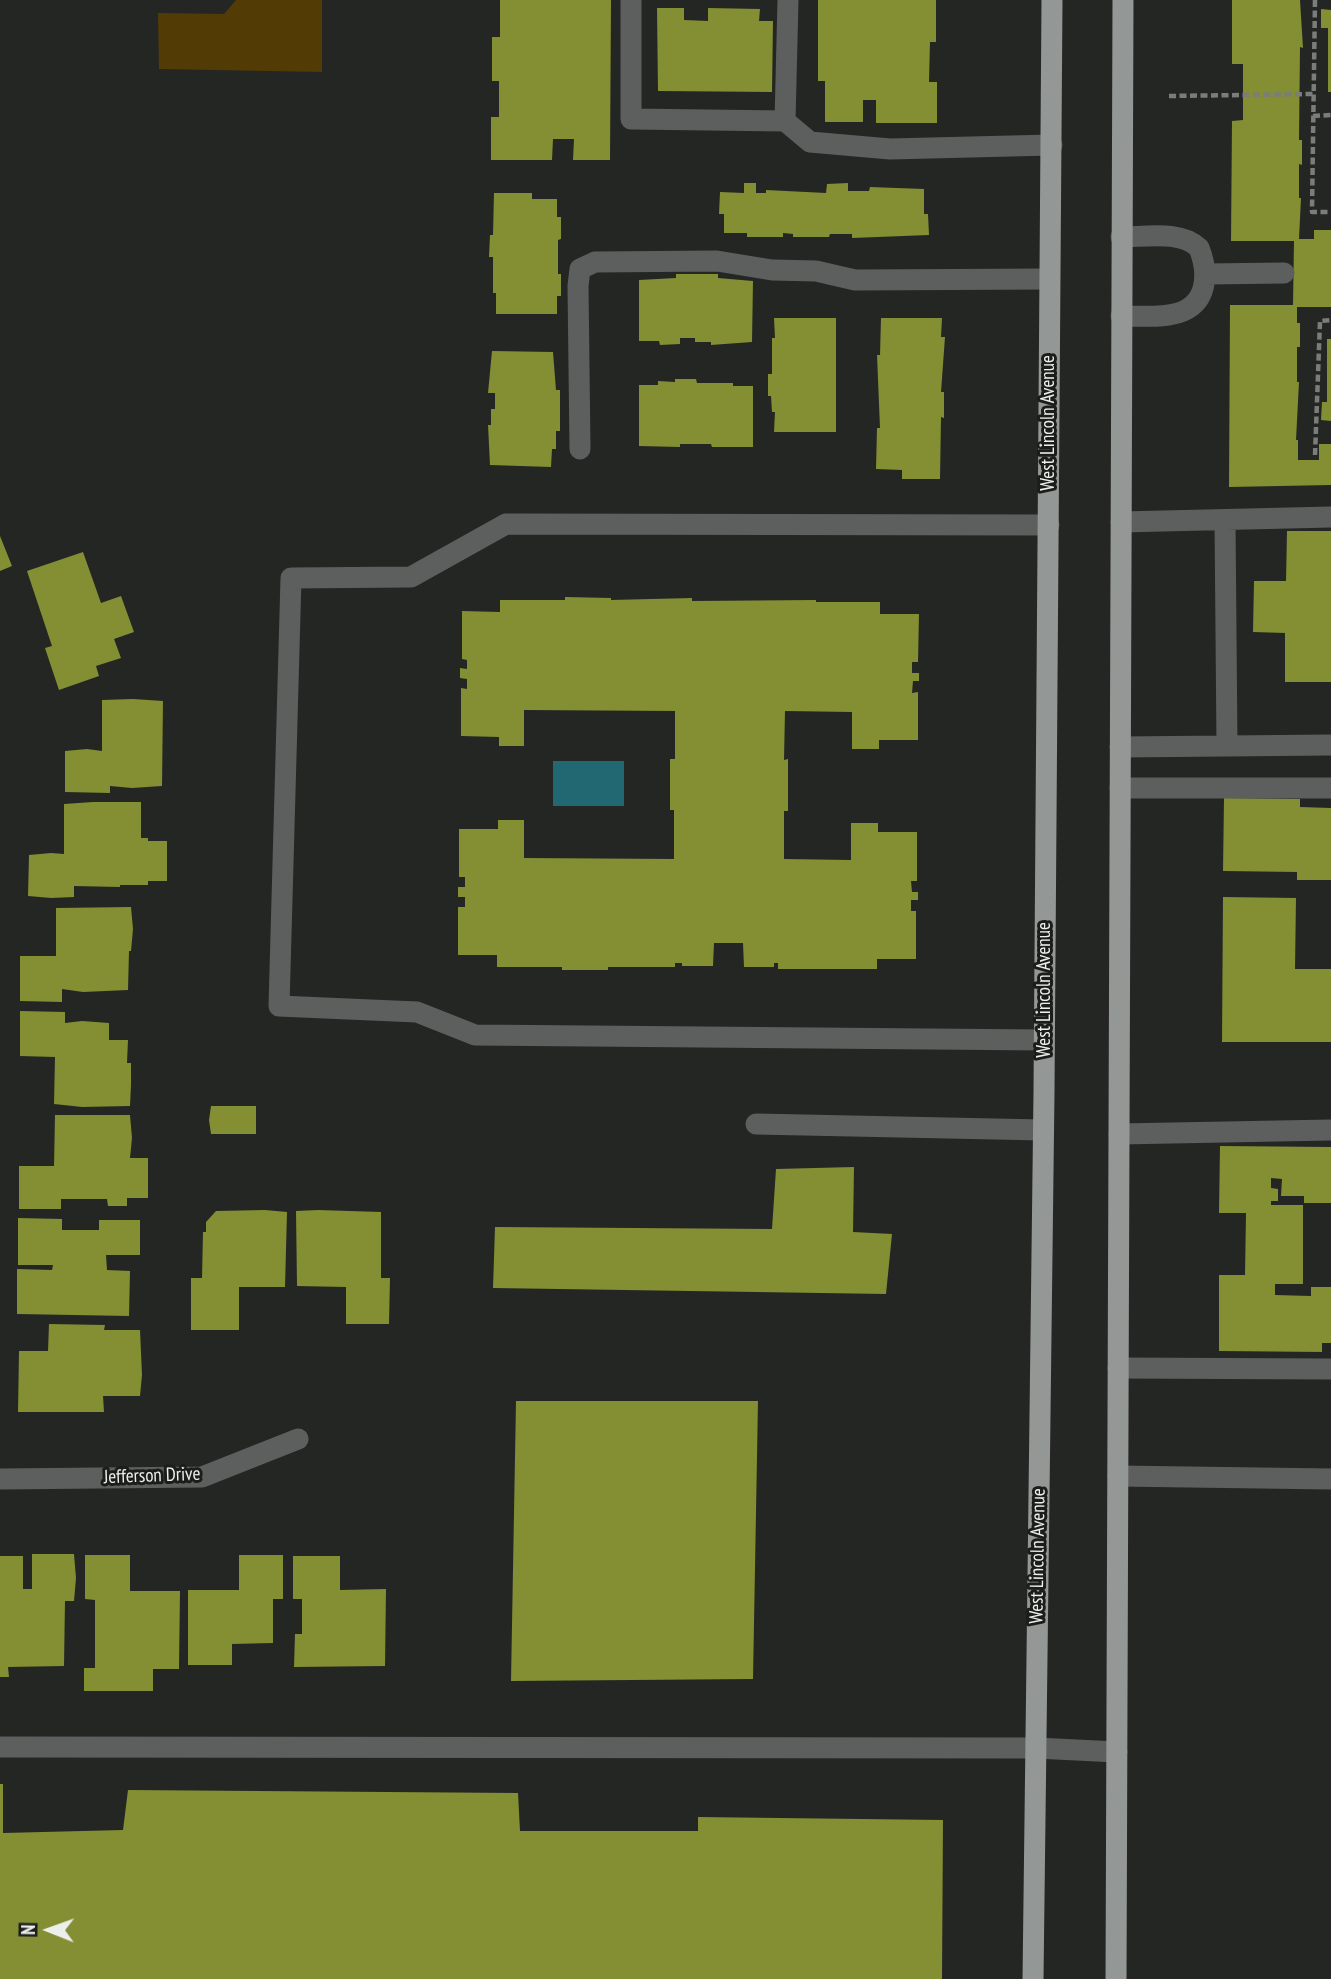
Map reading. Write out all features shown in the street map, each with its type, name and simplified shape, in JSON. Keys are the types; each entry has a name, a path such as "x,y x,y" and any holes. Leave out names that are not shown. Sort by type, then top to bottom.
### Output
{"main road":[{"name":"West Lincoln Avenue","path":"1033,1979 1052,0"},
{"path":"1116,1979 1123,0"}],"street":[{"path":"631,0 631,119 785,121 810,142 890,149 1052,145"},
{"path":"785,121 788,0"},
{"path":"1121,237 1171,237 1188,240 1199,248 1206,274 1200,298 1186,310 1168,315 1121,316"},
{"path":"580,449 578,286 580,270 595,262 717,261 772,270 816,271 855,280 1049,279"},
{"path":"1206,274 1284,273"},
{"path":"1121,522 1331,517"},
{"path":"1225,520 1227,746"},
{"path":"1044,1040 475,1035 417,1012 279,1006 290,578 411,577 506,524 1049,525"},
{"path":"1120,747 1331,745"},
{"path":"1120,788 1331,788"},
{"path":"756,1124 1043,1130"},
{"path":"1119,1134 1331,1130"},
{"path":"1118,1368 1331,1368"},
{"name":"Jefferson Drive","path":"0,1479 202,1477 298,1439"},
{"path":"1118,1476 1331,1479"},
{"path":"0,1747 1036,1748 1117,1752"}],"path":[{"path":"1315,0 1312,212 1331,212"},
{"path":"1169,96 1314,94"},
{"path":"1313,116 1331,116"},
{"path":"1315,455 1320,321 1331,320"}],"shaded area":[{"path":"236,0 322,0 322,72 159,69 158,13 224,14"}],"water":[{"path":"553,761 624,761 624,806 553,806"}],"building":[{"path":"500,0 611,0 610,160 573,160 574,139 553,139 552,160 491,160 491,117 499,117 499,81 492,81 492,37 500,37"},
{"path":"818,0 936,0 936,42 930,42 929,82 937,82 937,123 876,123 876,100 863,100 863,122 825,122 825,81 818,81"},
{"path":"1232,0 1300,0 1303,48 1300,47 1299,140 1302,140 1302,165 1299,164 1299,239 1314,239 1314,230 1331,230 1331,307 1297,307 1300,347 1297,347 1299,382 1296,440 1298,460 1319,460 1319,444 1331,444 1331,485 1229,487 1230,305 1293,305 1294,241 1231,241 1232,121 1243,120 1243,64 1232,64"},
{"path":"657,8 684,8 684,20 708,21 708,8 760,9 759,21 773,21 772,92 658,91"},
{"path":"1321,9 1331,10 1331,92 1328,92 1328,28 1321,28"},
{"path":"744,183 756,183 756,193 766,193 766,190 826,193 827,184 848,183 848,191 869,191 870,187 924,189 924,214 928,214 929,235 852,238 852,234 793,237 793,234 783,233 783,237 747,237 747,233 724,233 724,214 719,214 720,192 744,193"},
{"path":"494,193 532,193 532,199 557,199 557,217 561,217 558,274 561,274 561,296 557,296 557,314 496,314 493,257 489,257 490,235 493,235"},
{"path":"676,274 718,274 718,278 753,281 752,342 711,345 711,342 695,342 695,338 680,338 680,344 660,345 659,341 639,341 639,280 676,278"},
{"path":"774,318 836,318 836,432 774,432 775,412 772,412 771,396 768,396 768,374 772,374"},
{"path":"881,318 942,318 941,337 945,337 941,392 944,392 944,418 941,417 940,479 902,479 902,470 876,469 877,428 880,428 877,355 880,355"},
{"path":"1327,339 1331,339 1331,421 1321,420 1322,402 1327,402"},
{"path":"492,351 553,352 556,390 560,390 560,431 556,431 556,449 552,449 551,467 490,465 488,425 491,425 491,409 495,409 495,393 488,393"},
{"path":"675,379 753,386 753,447 712,447 711,444 680,444 680,447 639,446 639,385 658,385 658,381 675,382"},
{"path":"1287,531 1331,531 1331,682 1285,682 1285,633 1253,632 1254,581 1286,581"},
{"path":"0,536 12,566 0,571"},
{"path":"83,552 101,603 121,596 134,632 114,639 121,658 96,666 99,676 59,690 45,648 52,646 27,571"},
{"path":"565,597 611,600 692,598 692,601 880,602 880,614 919,614 918,662 912,662 912,673 919,673 919,681 913,681 912,693 918,692 918,740 879,740 879,749 852,749 852,712 785,711 784,760 788,759 784,859 851,860 851,823 878,823 878,832 917,832 917,881 911,881 912,892 918,892 918,900 911,900 911,911 916,911 916,959 877,959 877,969 778,969 778,963 774,963 774,967 744,967 743,943 714,943 713,966 682,966 682,963 675,963 675,967 562,970 562,967 497,967 497,955 458,955 458,907 465,907 465,897 458,897 458,887 465,887 465,877 459,877 459,829 498,829 498,820 524,820 524,858 674,859 670,759 675,759 675,711 524,710 524,746 499,746 499,737 461,736 461,688 467,689 467,679 460,678 460,668 467,669 467,660 462,659 462,611 500,612 500,600 565,600"},
{"path":"102,700 163,701 162,786 110,786 110,793 65,792 65,751 102,751"},
{"path":"1224,798 1300,799 1300,807 1331,808 1331,880 1297,880 1297,872 1223,871"},
{"path":"141,802 141,838 148,838 148,841 167,841 167,881 148,881 148,885 120,887 74,886 74,897 28,896 29,855 64,854 64,804"},
{"path":"1223,897 1296,898 1295,969 1331,969 1331,1042 1222,1042"},
{"path":"131,907 133,929 129,951 128,990 83,992 62,989 62,1002 20,1001 20,956 56,956 56,908"},
{"path":"20,1011 65,1012 65,1023 109,1023 109,1040 128,1040 127,1063 131,1063 130,1106 82,1107 54,1104 55,1057 20,1056"},
{"path":"211,1106 256,1106 256,1134 211,1134"},
{"path":"55,1115 130,1115 130,1158 148,1158 148,1198 127,1198 127,1206 108,1206 107,1199 61,1199 61,1209 19,1209 19,1166 54,1166"},
{"path":"1220,1146 1331,1147 1331,1203 1304,1203 1304,1196 1281,1196 1282,1179 1271,1178 1271,1188 1278,1189 1278,1201 1271,1201 1271,1205 1303,1205 1303,1284 1275,1284 1275,1295 1311,1296 1311,1287 1331,1287 1331,1343 1322,1343 1322,1352 1219,1351 1219,1275 1245,1275 1246,1213 1219,1213"},
{"path":"854,1167 853,1232 892,1234 886,1294 493,1288 495,1227 772,1229 776,1169"},
{"path":"216,1211 287,1212 285,1287 239,1287 239,1330 191,1330 191,1278 202,1278 203,1232 206,1232 206,1222"},
{"path":"296,1211 381,1212 381,1278 390,1278 389,1324 346,1324 346,1287 297,1286"},
{"path":"18,1218 62,1219 62,1230 99,1230 99,1220 140,1220 140,1255 106,1255 107,1270 130,1271 129,1316 17,1314 17,1269 52,1270 53,1265 18,1265"},
{"path":"49,1324 105,1325 104,1330 140,1330 140,1396 103,1396 104,1412 18,1412 19,1351 48,1351"},
{"path":"516,1401 758,1401 753,1679 511,1681"},
{"path":"32,1554 74,1554 74,1601 65,1601 64,1666 8,1667 9,1677 0,1677 0,1556 23,1556 23,1589 32,1589"},
{"path":"85,1555 130,1555 130,1591 180,1591 179,1669 153,1669 153,1691 84,1691 84,1668 95,1668 95,1600 85,1599"},
{"path":"239,1555 283,1555 283,1599 273,1599 273,1643 232,1644 232,1665 188,1665 188,1590 239,1590"},
{"path":"293,1556 340,1556 340,1590 386,1589 385,1666 294,1667 295,1634 302,1634 302,1599 293,1599"},
{"path":"0,1784 3,1784 3,1833 123,1830 128,1790 518,1793 520,1831 698,1831 698,1817 943,1820 942,1979 0,1979"}]}
